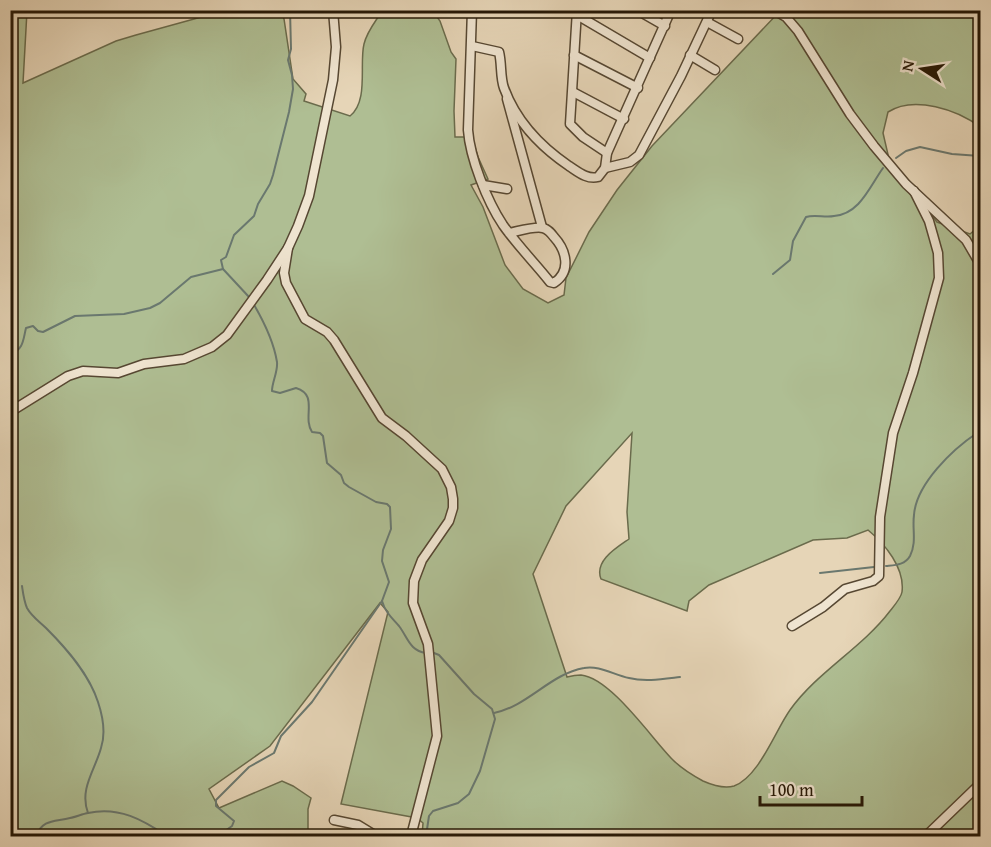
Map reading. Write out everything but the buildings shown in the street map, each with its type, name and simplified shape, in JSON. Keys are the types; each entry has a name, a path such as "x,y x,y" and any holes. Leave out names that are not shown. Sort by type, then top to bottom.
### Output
{"street":[{"path":"10,412 53,383 76,373 118,373 144,364 184,358 212,346 227,335 288,248 309,196 333,80 336,47 333,10"},
{"path":"472,10 468,141 476,169 497,214 509,233 550,282 554,283 558,280 565,255 560,243 550,232 542,227 509,233"},
{"path":"637,10 665,26"},
{"path":"505,90 537,140 577,171 591,178 598,177 605,168 607,153 671,10"},
{"path":"605,168 636,159 677,84 712,10"},
{"path":"774,10 786,17 798,31 861,130 899,176 966,240 981,264"},
{"path":"607,153 582,137 570,124 577,13 651,58"},
{"path":"707,22 738,39"},
{"path":"472,46 499,52 505,90 542,227"},
{"path":"574,55 638,88"},
{"path":"690,55 715,70"},
{"path":"573,92 624,119"},
{"path":"483,184 507,189"},
{"path":"792,626 845,589 873,581 879,576 880,518 893,433 913,373 939,278 938,253 931,228 914,191"},
{"path":"288,248 284,278 303,316 327,332 334,340 382,418 434,460 451,487 453,499 451,515 422,560 414,581 413,603 428,644 437,736 411,837"},
{"path":"926,837 981,784"},
{"path":"334,820 358,825 376,837"}],"green space":[{"path":"27,11 23,83 116,41 136,35 223,11 281,11 293,79 306,94 304,101 350,116 360,101 365,39 382,11 433,11 440,21 451,52 456,59 455,137 472,137 488,179 471,185 483,207 505,265 523,289 548,303 564,295 566,278 589,232 617,190 652,146 780,11 980,11 980,127 948,110 910,105 888,112 883,133 889,159 937,222 970,234 977,228 980,219 980,836 422,836 423,823 417,818 341,804 388,612 380,603 270,746 209,789 219,808 282,781 293,786 311,798 308,809 308,836 11,836 10,13","holes":["632,433 627,512 629,539 603,561 601,579 687,611 689,601 709,585 813,540 847,538 868,530 887,549 897,566 902,592 895,604 866,637 801,696 784,719 759,764 743,781 734,786 714,785 687,772 605,687 581,675 567,677 533,574 566,506"]}],"waterway":[{"path":"249,297 223,269 221,260 226,257 234,235 254,216 273,175 293,89 288,60 291,49 290,10"},
{"path":"896,158 906,151 920,147 952,154 980,156"},
{"path":"773,274 790,260 793,241 806,217 834,216 851,210 858,205 883,168"},
{"path":"10,355 20,347 26,328 33,326 43,332 75,316 124,314 150,308 160,303 191,277 223,269"},
{"path":"218,836 232,826 234,821 216,806 216,800 249,767 274,753 281,736 312,702 382,601 389,582 382,561 383,550 391,529 390,507 349,487 344,483 341,475 327,463 323,436 312,432 309,426 309,401 303,391 296,388 280,393 272,391 277,366 276,355 268,332 253,303"},
{"path":"886,566 903,563 908,559 914,541 916,503 921,491 937,468 957,448 977,433"},
{"path":"820,573 874,567"},
{"path":"22,586 27,608 76,662 89,682 100,708 103,742 85,796 88,813"},
{"path":"382,601 387,612 413,647 426,653"},
{"path":"426,836 429,816 433,811 458,803 469,794 480,771 495,719 492,709 474,694 439,655 434,653"},
{"path":"494,713 518,704 560,677 584,668 595,668 641,680 680,677"},
{"path":"36,836 42,827 50,822 99,811 130,816 167,836"},
{"path":"183,836 185,833 194,836"}]}
